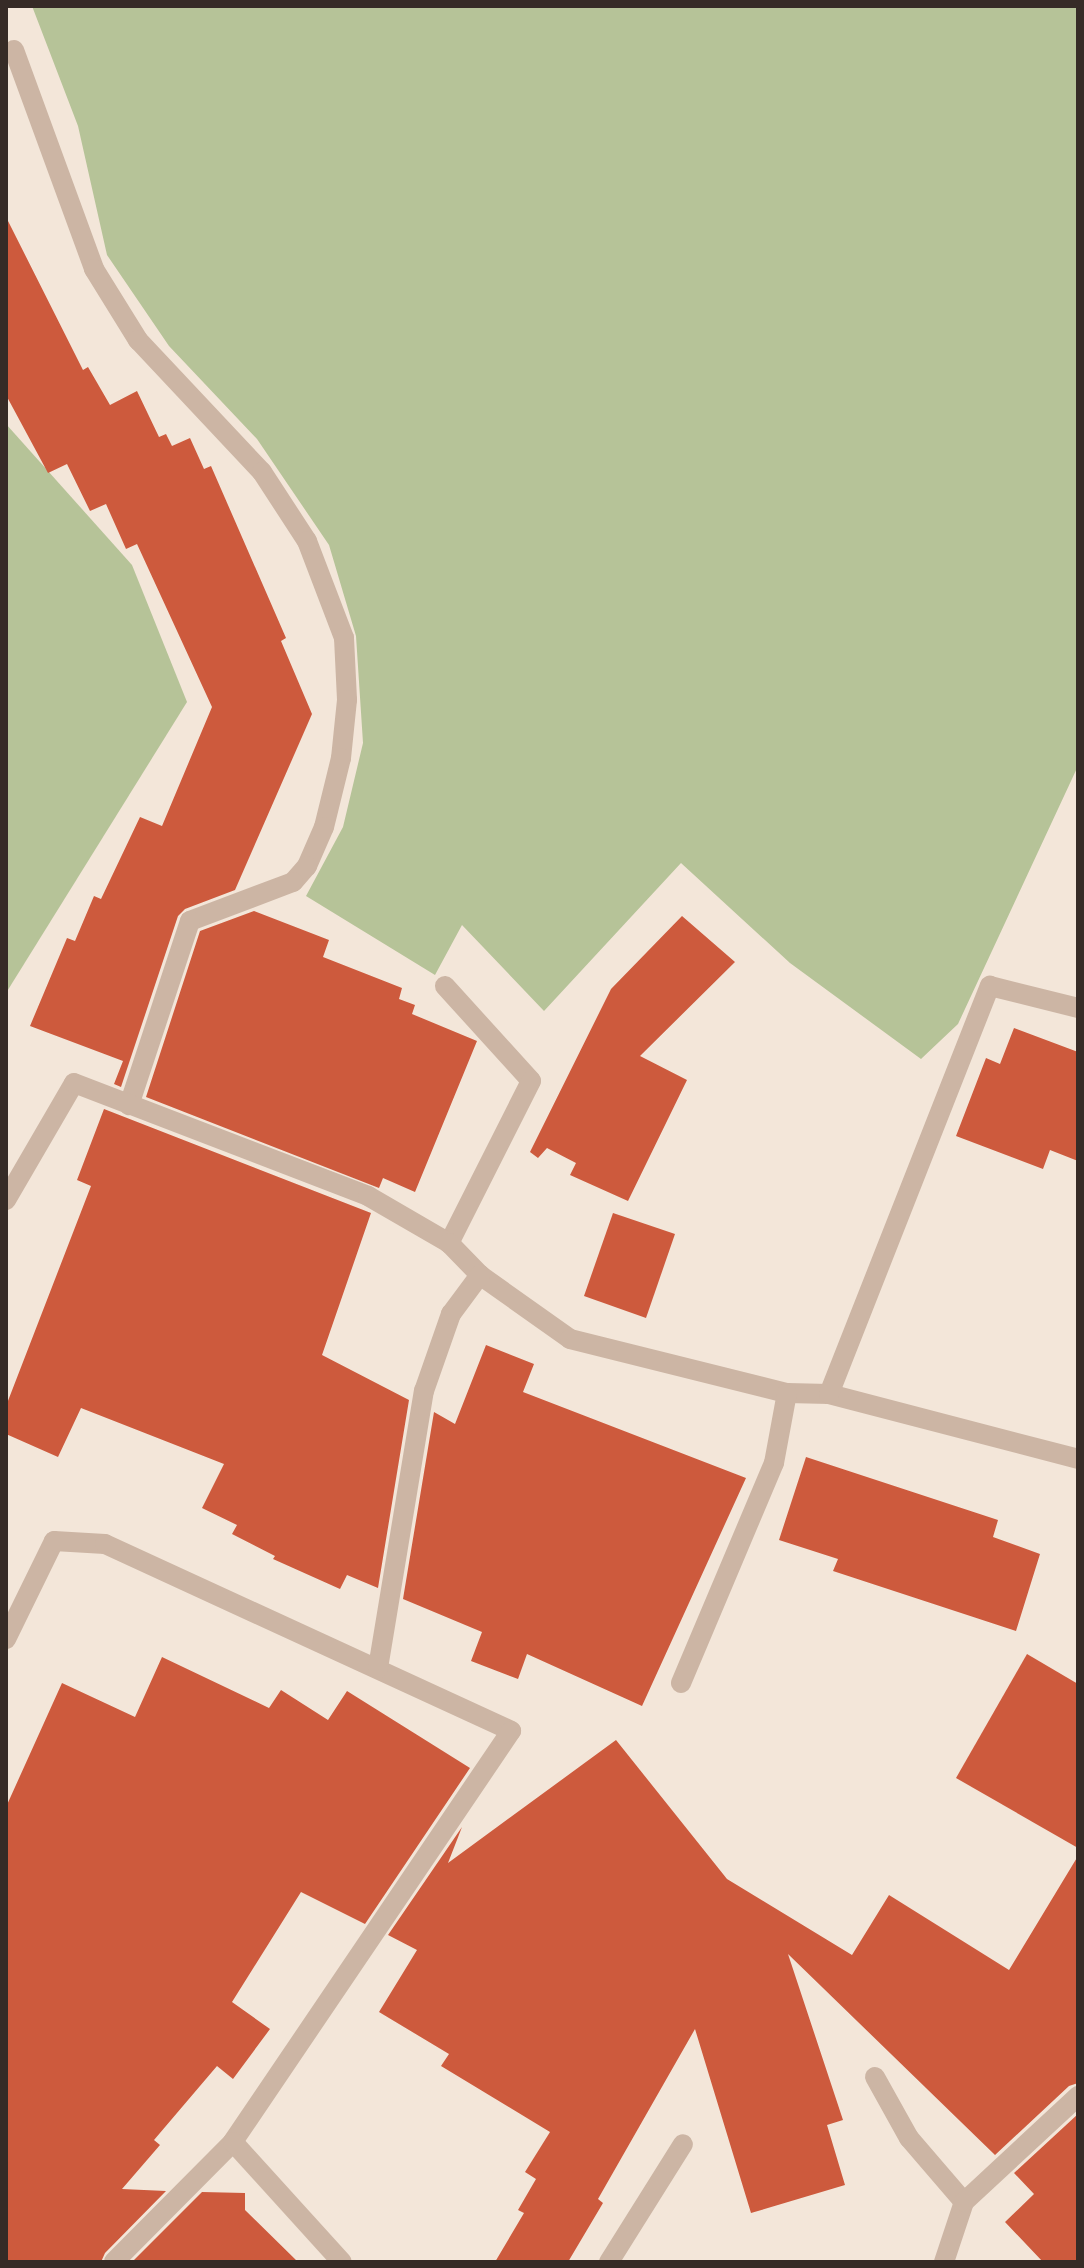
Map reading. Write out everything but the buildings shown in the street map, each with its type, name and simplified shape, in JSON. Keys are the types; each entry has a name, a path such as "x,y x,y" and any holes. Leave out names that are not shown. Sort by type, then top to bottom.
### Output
{"street":[{"path":"14,50 94,269 138,340 262,472 307,541 344,638 347,700 341,758 319,840 307,866 293,882 190,921 129,1105"},
{"path":"445,986 531,1081 449,1243"},
{"path":"829,1394 990,986 1078,1008"},
{"path":"6,1200 74,1083 368,1196 449,1243 480,1275 570,1339 787,1393 829,1394 1075,1451"},
{"path":"378,1668 424,1391 451,1314 480,1275"},
{"path":"681,1683 774,1463 787,1393"},
{"path":"6,1639 54,1541 105,1544 511,1731 233,2142 114,2262"},
{"path":"875,2077 909,2138 964,2202"},
{"path":"944,2262 964,2202 1078,2096"},
{"path":"233,2142 342,2262"},
{"path":"609,2262 683,2144"}],"green space":[{"path":"32,6 1078,6 1078,766 958,1024 921,1059 790,963 681,863 544,1011 462,925 435,975 306,896 343,827 363,743 356,636 329,545 257,439 169,346 107,255 78,126"},
{"path":"6,424 132,565 187,702 6,993"}]}
